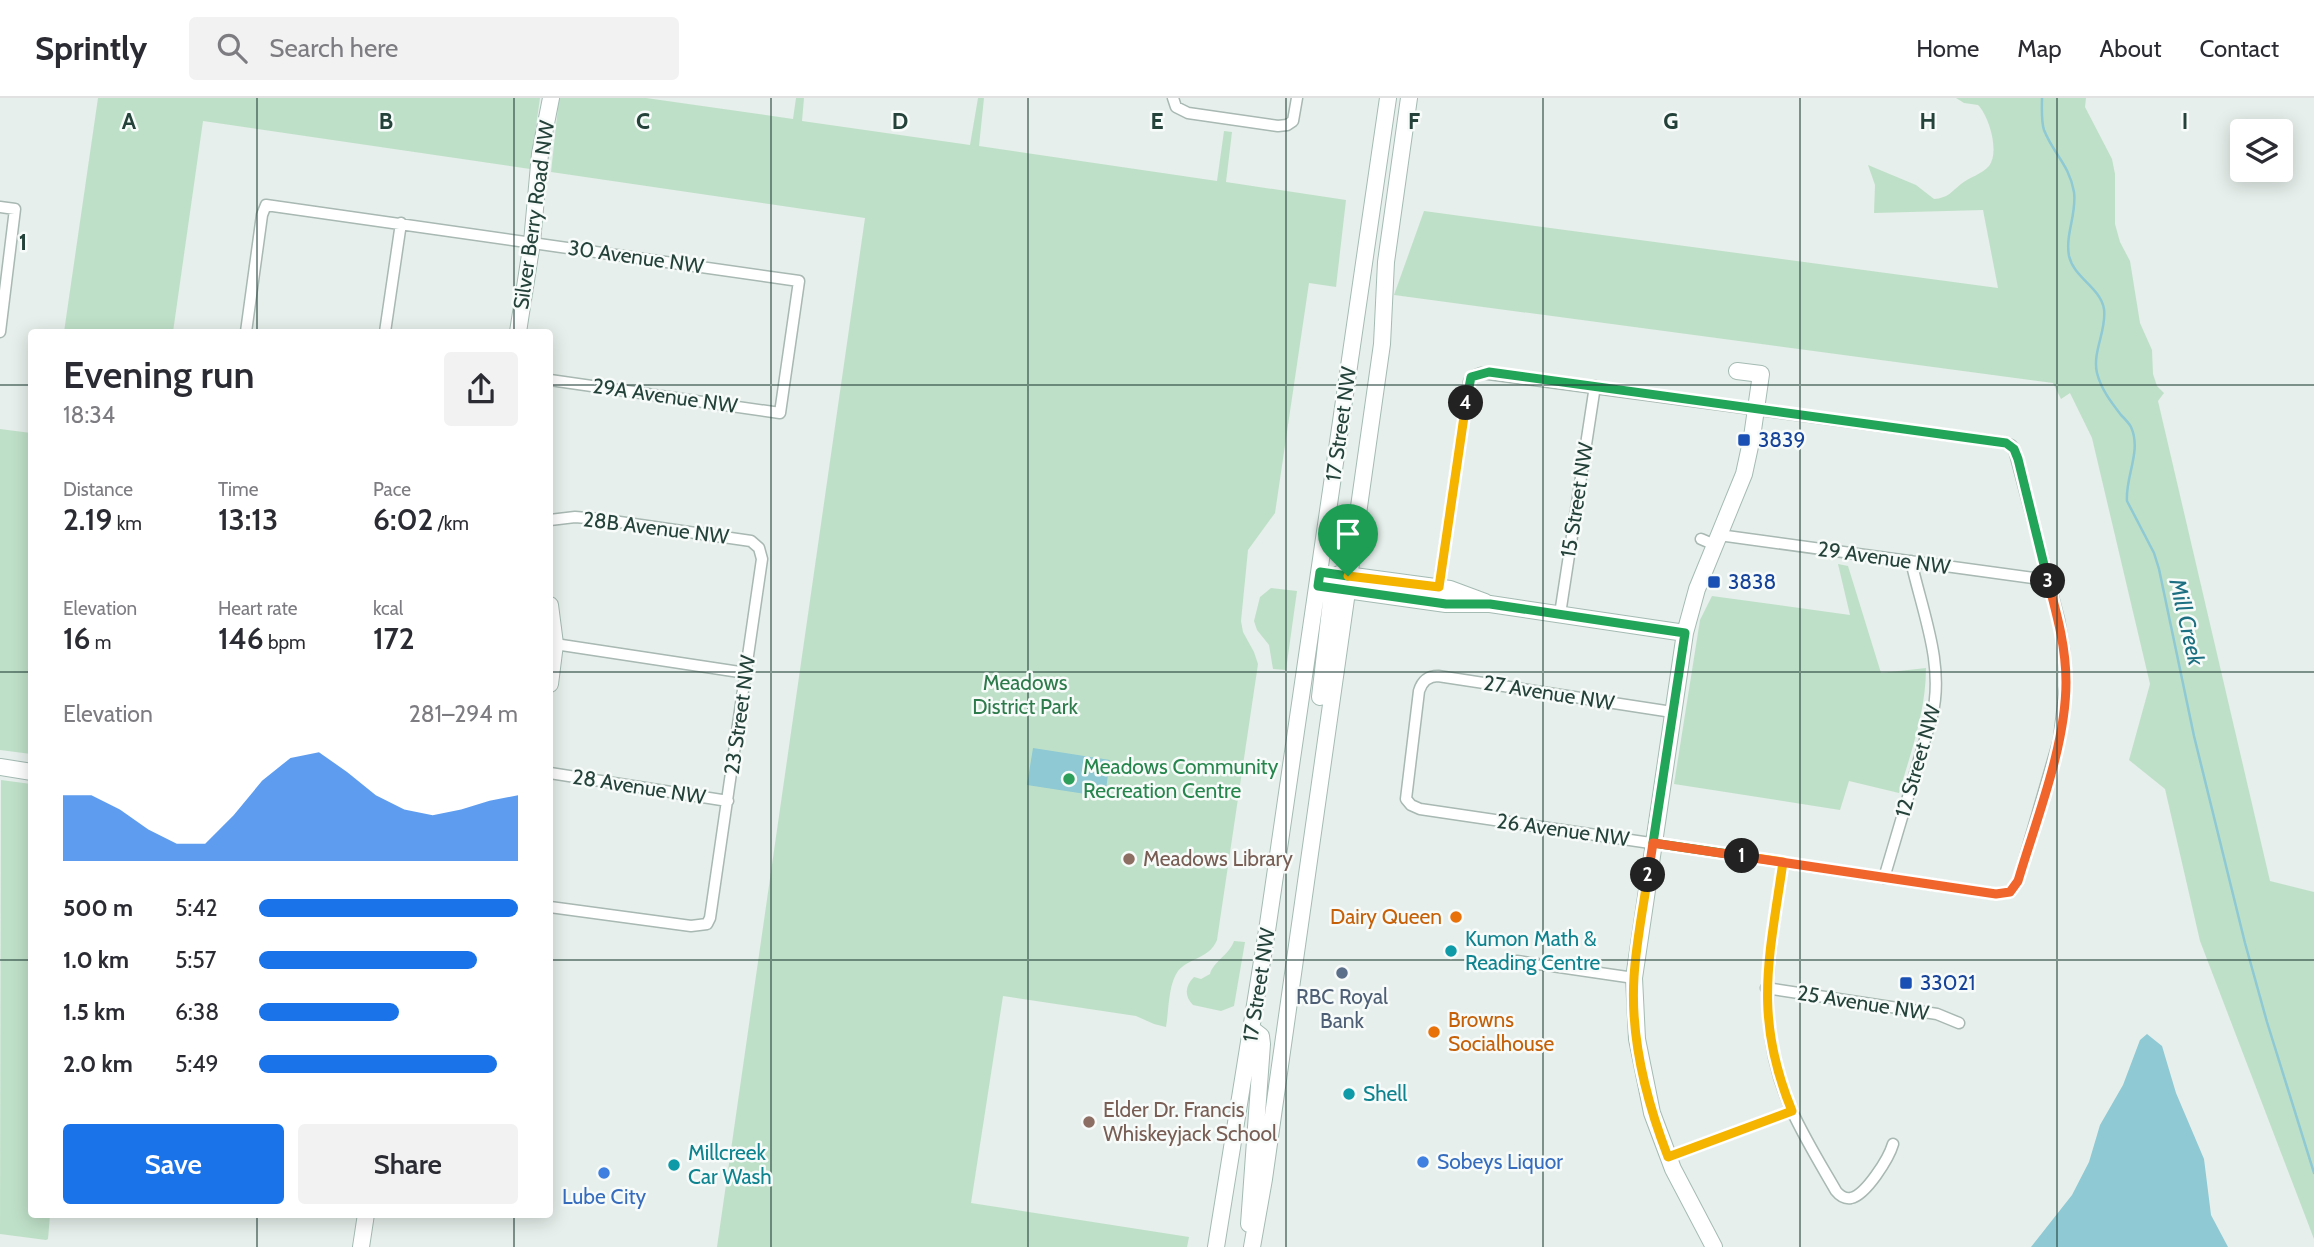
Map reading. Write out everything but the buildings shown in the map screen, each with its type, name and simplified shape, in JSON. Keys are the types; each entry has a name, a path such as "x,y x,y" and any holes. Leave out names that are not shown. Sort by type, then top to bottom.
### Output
{"main road":[{"name":"Silver Berry Road NW","path":"518,329 532,242 537,175 551,98"},
{"name":"17 Street NW","path":"1251,1247 1264,1179 1321,759 1316,730 1388,98"},
{"name":"17 Street NW","path":"1216,1247 1252,1029 1333,582 1382,344 1386,262 1409,98"},
{"path":"1714,1247 1668,1157 1652,1113 1640,1061 1634,1017 1634,978 1685,633 1712,540 1744,474 1756,408 1761,374 1737,371"},
{"path":"1333,582 1438,595 1685,633"},
{"path":"553,628 553,660"},
{"path":"0,767 28,771"},
{"path":"1251,1247 1248,1205 1262,1044 1261,1036 1252,1029"},
{"path":"1225,1247 1227,1184"},
{"path":"361,1247 365,1218"}],"street":[{"path":"1174,102 1188,113 1278,126 1290,123 1294,117 1297,98"},
{"name":"30 Avenue NW","path":"246,329 265,205 799,281 780,413"},
{"path":"0,207 15,209 0,332"},
{"path":"385,329 401,223"},
{"path":"1438,595 1469,382 1474,374 1489,372 2011,445 2018,459 2048,580"},
{"name":"29A Avenue NW","path":"553,380 780,413"},
{"name":"15 Street NW","path":"1560,614 1595,386"},
{"name":"28B Avenue NW","path":"553,520 575,517 599,519 751,541 759,548"},
{"name":"29 Avenue NW","path":"1712,540 2048,580"},
{"name":"23 Street NW","path":"553,907 691,926 708,924 762,559 759,548"},
{"name":"12 Street NW","path":"1884,878 1933,716 1936,691 1936,667 1911,562"},
{"name":"26 Avenue NW","path":"1408,803 1420,809 1884,878 1996,894 2010,892 2018,881 2055,757 2064,708 2064,650 2048,580"},
{"path":"555,644 746,673"},
{"name":"27 Avenue NW","path":"1408,803 1405,791 1419,691 1426,679 1438,676 1672,712"},
{"name":"28 Avenue NW","path":"553,772 728,801"},
{"path":"1783,862 1766,988 1773,1057 1792,1111 1836,1191 1847,1198 1859,1194 1885,1163 1893,1144"},
{"path":"1517,961 1634,978"},
{"name":"25 Avenue NW","path":"1766,988 1937,1014 1959,1023"},
{"path":"1668,1157 1792,1111"}],"green space":[{"path":"98,98 540,98 530,169 203,121 173,329 64,329"},
{"name":"Meadows District Park","path":"559,98 646,98 793,119 796,98 804,98 802,121 970,145 978,98 984,98 979,146 1217,181 1224,131 1232,132 1226,182 1346,200 1336,287 1309,283 1275,513 1248,550 1241,621 1243,632 1258,664 1217,940 1209,951 1178,971 1171,990 1166,1027 1136,1016 1003,996 971,1203 1189,1237 1187,1247 717,1247 865,218 551,172"},
{"path":"1956,98 2086,98 2085,107 2112,159 2115,174 2115,224 2120,242 2130,261 2140,323 2152,350 2153,374 2157,386 2164,393 2158,401 2270,881 2314,892 2314,1239 2200,941 2165,789 2129,760 2150,684 2092,438 2070,393 2061,399 2053,383 1394,295 1424,211 1998,288 1983,210 1874,213 1875,185 1868,165 1916,185 1934,199 1946,196 1989,166 1993,143 1986,117 1978,105 1964,103"},
{"path":"0,429 28,433 28,754 0,750"},
{"path":"1838,564 1848,566 1881,673 1926,668 1921,716 1899,793 1849,781 1840,810 1674,784 1700,620 1712,596 1850,615"},
{"path":"1271,588 1297,591 1286,670 1273,669 1269,645 1257,630 1254,621 1260,597"},
{"path":"1,780 28,784 28,1218 50,1218 46,1240 0,1234"},
{"path":"1234,941 1245,942 1234,1006 1221,1011 1193,1005 1187,995 1191,980 1210,974"}],"water":[{"path":"1033,748 1110,760 1105,797 1027,785"},
{"path":"2147,1034 2162,1046 2176,1093 2204,1159 2211,1215 2228,1247 2031,1247 2072,1195 2089,1162 2100,1125 2123,1085 2140,1040"}],"waterway":[{"name":"Mill Creek","path":"2042,98 2044,130 2069,174 2074,192 2069,256 2076,270 2102,301 2104,309 2096,357 2097,373 2107,395 2130,425 2134,436 2127,501 2154,553 2159,569 2194,736 2245,943 2314,1173"}],"place":[{"name":"3839","path":"1744,440"},
{"name":"3838","path":"1714,582"},
{"name":"Meadows Community Recreation Centre","path":"1069,779"},
{"name":"Meadows Library","path":"1129,859"},
{"name":"Dairy Queen","path":"1456,917"},
{"name":"Kumon Math & Reading Centre","path":"1451,951"},
{"name":"RBC Royal Bank","path":"1342,973"},
{"name":"33021","path":"1906,983"},
{"name":"Browns Socialhouse","path":"1434,1032"},
{"name":"Shell","path":"1349,1094"},
{"name":"Elder Dr. Francis Whiskeyjack School","path":"1089,1122"},
{"name":"Sobeys Liquor","path":"1423,1162"},
{"name":"Millcreek Car Wash","path":"674,1165"},
{"name":"Lube City","path":"604,1173"}],"route":[{"path":"1348,576 1320,572 1318,586 1446,604 1490,604 1685,633 1653,843 1783,862 1767,976 1766,1005 1773,1057 1792,1111 1668,1157 1646,1094 1633,997 1653,843 1718,853 1783,862 1996,894 2010,892 2018,881 2059,740 2066,682 2059,620 2018,459 2011,445 1489,372 1474,374 1469,382 1439,587 1348,576"}]}
